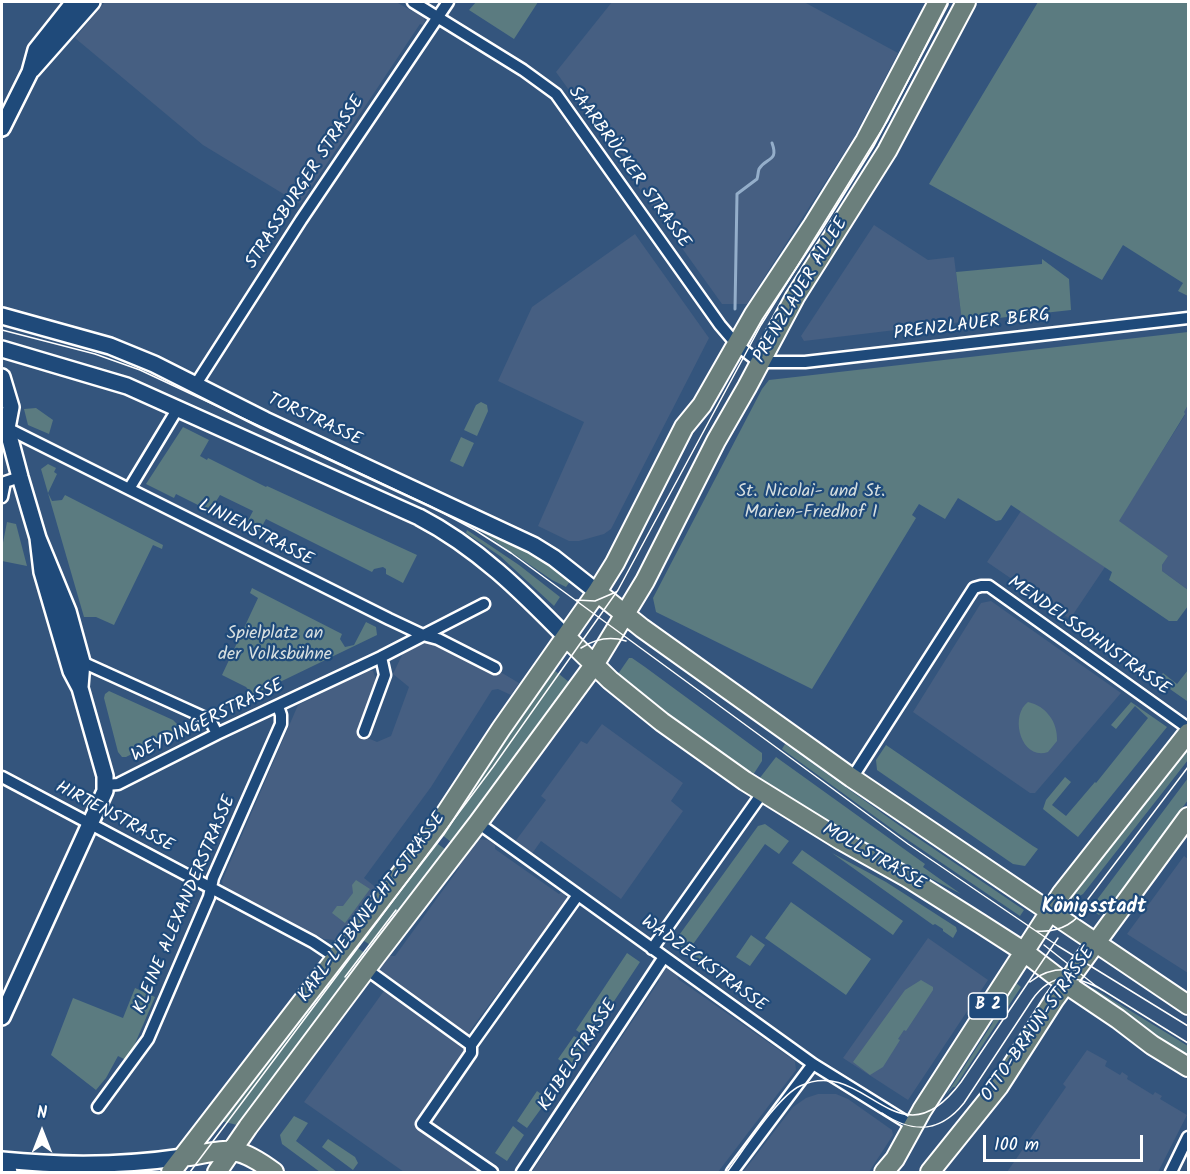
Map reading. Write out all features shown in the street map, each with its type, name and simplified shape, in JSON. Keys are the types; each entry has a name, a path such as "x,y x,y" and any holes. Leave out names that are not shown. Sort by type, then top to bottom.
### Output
{"main road":[{"path":"30,72 36,50 74,2"},
{"path":"3,120 30,72 92,2"},
{"name":"PRENZLAUER ALLEE","path":"567,638 615,563 684,427 702,405 754,314 865,141 938,2"},
{"name":"PRENZLAUER ALLEE","path":"594,665 626,615 716,441 795,297 887,151 966,2"},
{"name":"TORSTRASSE","path":"2,316 110,346 154,364 265,420 533,545 554,558 597,592"},
{"path":"2,349 116,382 419,518 448,533 497,569 567,638"},
{"path":"2,377 10,407 3,426 38,538 68,611 82,662 80,688"},
{"path":"2,1017 91,825 106,785 80,688 72,671 42,572 38,538"},
{"path":"597,592 852,778 1188,1005"},
{"name":"MOLLSTRASSE","path":"567,638 594,665 662,722 763,792 842,841 908,878 1023,951 1152,1045 1188,1067"},
{"name":"KARL-LIEBKNECHT-STRASSE","path":"171,1173 436,828 518,705 567,638"},
{"name":"KARL-LIEBKNECHT-STRASSE","path":"217,1173 366,969 478,823 594,665"},
{"name":"B 2","path":"889,1168 1023,951 1064,890 1188,733"},
{"name":"OTTO-BRAUN-STRASSE","path":"930,1173 999,1086 1050,1005 1188,817"},
{"path":"2,1160 119,1164 233,1149 252,1157 274,1173"},
{"path":"2,1172 9,1173"}],"street":[{"name":"SAARBRÜCKER STRASSE","path":"413,2 556,94 720,325 737,345 759,362"},
{"name":"STRASSBURGER STRASSE","path":"196,384 301,220 436,16 448,2"},
{"name":"PRENZLAUER BERG","path":"759,362 805,363 1188,318"},
{"path":"129,489 178,408"},
{"name":"LINIENSTRASSE","path":"3,426 423,635 438,639 495,668"},
{"path":"2,497 5,482 20,477"},
{"name":"MENDELSSOHNSTRASSE","path":"852,778 974,588 981,586 989,586 1188,728"},
{"name":"WEYDINGERSTRASSE","path":"106,785 118,784 217,734 381,657 483,604"},
{"path":"364,732 385,675 381,657"},
{"path":"82,662 210,720 217,734"},
{"name":"KLEINE ALEXANDERSTRASSE","path":"98,1107 148,1039 187,949 213,878 281,724 278,706"},
{"name":"HIRTENSTRASSE","path":"2,777 319,945 337,958"},
{"path":"652,949 763,792"},
{"name":"WADZECKSTRASSE","path":"478,823 813,1064 913,1126"},
{"path":"492,1173 422,1124 471,1053 471,1045 578,895"},
{"name":"KEIBELSTRASSE","path":"522,1173 664,957"},
{"path":"366,969 471,1045"},
{"path":"732,1173 813,1064"},
{"path":"1171,1173 1188,1137"}],"shaded area":[{"path":"105,2 396,2 412,11 414,8 419,11 425,21 423,25 420,24 300,204 203,145 75,38"},
{"path":"612,2 804,2 898,53 853,139 747,304 722,304 556,72"},
{"path":"874,225 928,260 954,257 962,322 804,341 801,336"},
{"path":"635,234 709,338 611,529 604,534 579,541 569,541 538,526 584,422 498,381 532,307"},
{"path":"1188,405 1188,590 1162,571 1162,565 1167,556 1118,521 1185,415 1183,413"},
{"path":"1021,511 1105,567 1070,619 987,562"},
{"path":"991,601 1121,693 1035,793 1030,793 913,712 981,603"},
{"path":"427,642 494,675 497,670 519,683 511,695 498,689 492,690 431,787 364,878 378,889 343,935 334,940 324,939 223,886 222,881 298,705 367,671 373,671 376,680 356,733 377,742 391,736 409,687 393,674 403,653"},
{"path":"602,724 683,783 671,801 683,811 621,899 541,841 531,855 514,843 546,800 541,796 581,741 587,744"},
{"path":"476,839 488,840 495,845 495,849 559,894 562,892 568,899 565,908 561,907 469,1032 471,1035 469,1039 384,979 380,969 389,956 395,956 459,868 458,862"},
{"path":"1184,856 1188,859 1188,973 1127,934"},
{"path":"928,938 988,980 908,1100 843,1058"},
{"path":"665,968 671,968 677,972 678,979 795,1061 796,1070 718,1172 532,1172 659,981 657,976"},
{"path":"386,988 468,1049 417,1124 486,1172 404,1172 304,1102"},
{"path":"1087,1050 1107,1061 1105,1066 1120,1075 1122,1072 1128,1076 1127,1079 1153,1095 1155,1092 1162,1096 1160,1099 1187,1115 1158,1172 1007,1172 1066,1087 1063,1084"},
{"path":"818,1094 836,1094 848,1099 892,1130 893,1135 869,1172 743,1172 793,1107 806,1098"}],"green space":[{"path":"476,2 538,2 514,39 469,10"},
{"path":"1038,2 1188,2 1188,296 1178,291 1183,283 1123,245 1102,280 929,184"},
{"path":"1042,259 1069,279 1071,310 962,322 956,272 1042,264"},
{"name":"St. Nicolai- und St. Marien-Friedhof I","path":"1188,332 1188,405 1185,414 1119,521 1168,556 1162,565 1162,571 1188,590 1188,606 1177,621 1169,621 1109,580 1112,572 1011,505 1001,520 996,521 958,498 945,519 919,504 912,515 916,518 812,689 656,612 653,598 762,389 769,380"},
{"path":"481,402 487,405 488,411 477,436 464,430 476,405"},
{"path":"36,408 53,420 49,434 28,425 24,409"},
{"path":"183,427 209,440 200,456 207,460 208,458 266,487 417,555 403,583 386,574 386,569 383,567 374,569 372,572 266,519 257,535 244,528 253,511 220,495 210,511 176,494 174,498 146,484"},
{"path":"461,437 474,443 463,467 450,461"},
{"path":"48,464 56,468 54,472 57,474 48,493 52,501 62,500 65,495 163,545 162,549 153,545 114,625 96,617 84,617 41,469"},
{"path":"7,522 16,524 27,566 2,561"},
{"path":"470,524 516,542 571,580 566,587 552,580"},
{"path":"467,530 519,565 560,597 554,606 500,556 466,533"},
{"name":"Spielplatz an der Volksbühne","path":"252,588 342,634 340,639 345,647 354,645 366,622 376,627 377,635 253,695 246,687 222,675 258,598 250,593"},
{"path":"629,658 645,667 762,753 762,761 753,775 666,715 618,674"},
{"path":"554,670 569,682 451,842 441,834"},
{"path":"1188,670 1187,701 1157,680 1163,673 1177,684"},
{"path":"109,691 173,720 177,724 177,731 122,757 118,752 104,698"},
{"path":"1028,702 1040,707 1053,721 1057,741 1048,752 1039,753 1031,750 1021,736 1019,717"},
{"path":"1131,702 1167,727 1078,837 1043,809 1046,800 1065,777 1071,782 1052,805 1066,816 1096,783 1148,718 1135,706 1116,729 1111,725"},
{"path":"785,744 1024,910 1020,916 899,834 782,749"},
{"path":"886,745 1038,849 1025,866 1013,864 877,770 876,760"},
{"path":"1188,748 1188,760 1083,894 1072,898 1102,856"},
{"path":"776,757 925,864 923,867 961,894 812,817 759,779"},
{"path":"1188,778 1188,800 1115,900 1099,915 1090,909"},
{"path":"765,824 789,841 779,854 765,844 691,947 706,958 703,963 678,945 677,938 758,826"},
{"path":"435,842 445,849 372,946 361,939"},
{"path":"802,850 903,921 893,935 792,863"},
{"path":"832,853 886,882 956,927 957,931 953,938 943,929 933,925"},
{"path":"356,880 370,889 345,923 332,913 337,906 343,906 353,893 352,885"},
{"path":"791,902 871,959 846,995 765,938"},
{"path":"751,935 765,945 750,966 736,957"},
{"path":"355,946 366,954 276,1075 264,1096 241,1126 221,1121"},
{"path":"627,953 640,962 589,1039 576,1030"},
{"path":"921,980 933,987 933,990 906,1031 904,1030 898,1039 900,1040 883,1067 870,1075 853,1062 905,990"},
{"path":"1015,982 1021,987 955,1087 946,1095 992,1024 997,1009"},
{"path":"135,988 155,997 131,1053 126,1060 118,1056 106,1078 96,1090 51,1055 73,998 123,1018"},
{"path":"1093,988 1188,1046 1188,1060 1089,993"},
{"path":"574,1036 585,1043 569,1067 558,1059"},
{"path":"537,1091 548,1099 527,1128 517,1121"},
{"path":"294,1116 308,1123 296,1141 337,1172 320,1172 282,1144 280,1135"},
{"path":"513,1126 524,1135 507,1161 495,1153"},
{"path":"328,1139 355,1157 358,1163 353,1170 322,1147"}],"waterway":[{"path":"735,309 737,194 757,179 759,169 773,156 772,143"}],"tram line":[{"path":"190,1172 493,767 618,590 761,325 888,120 948,2"},
{"path":"2,330 95,354 140,370 430,506 475,530 511,553 908,844 1058,946 1188,1026"},
{"path":"576,600 595,601 616,592"},
{"path":"581,648 603,639 626,641"},
{"path":"1082,907 1188,767"},
{"path":"1036,931 1053,930 1068,925 1091,902"},
{"path":"345,977 396,910"},
{"path":"727,1172 771,1112 800,1086 823,1080 844,1084 899,1113 918,1115 938,1106 961,1082 1058,938"},
{"path":"1044,945 1096,986 1188,1043"},
{"path":"1030,982 1050,971 1074,970"},
{"path":"882,1113 905,1125 915,1127 936,1125 955,1113 964,1103 1032,1000 1048,984 1065,978 1074,979 1104,991"}],"district":[{"name":"Königsstadt","path":"1094,909"}]}
